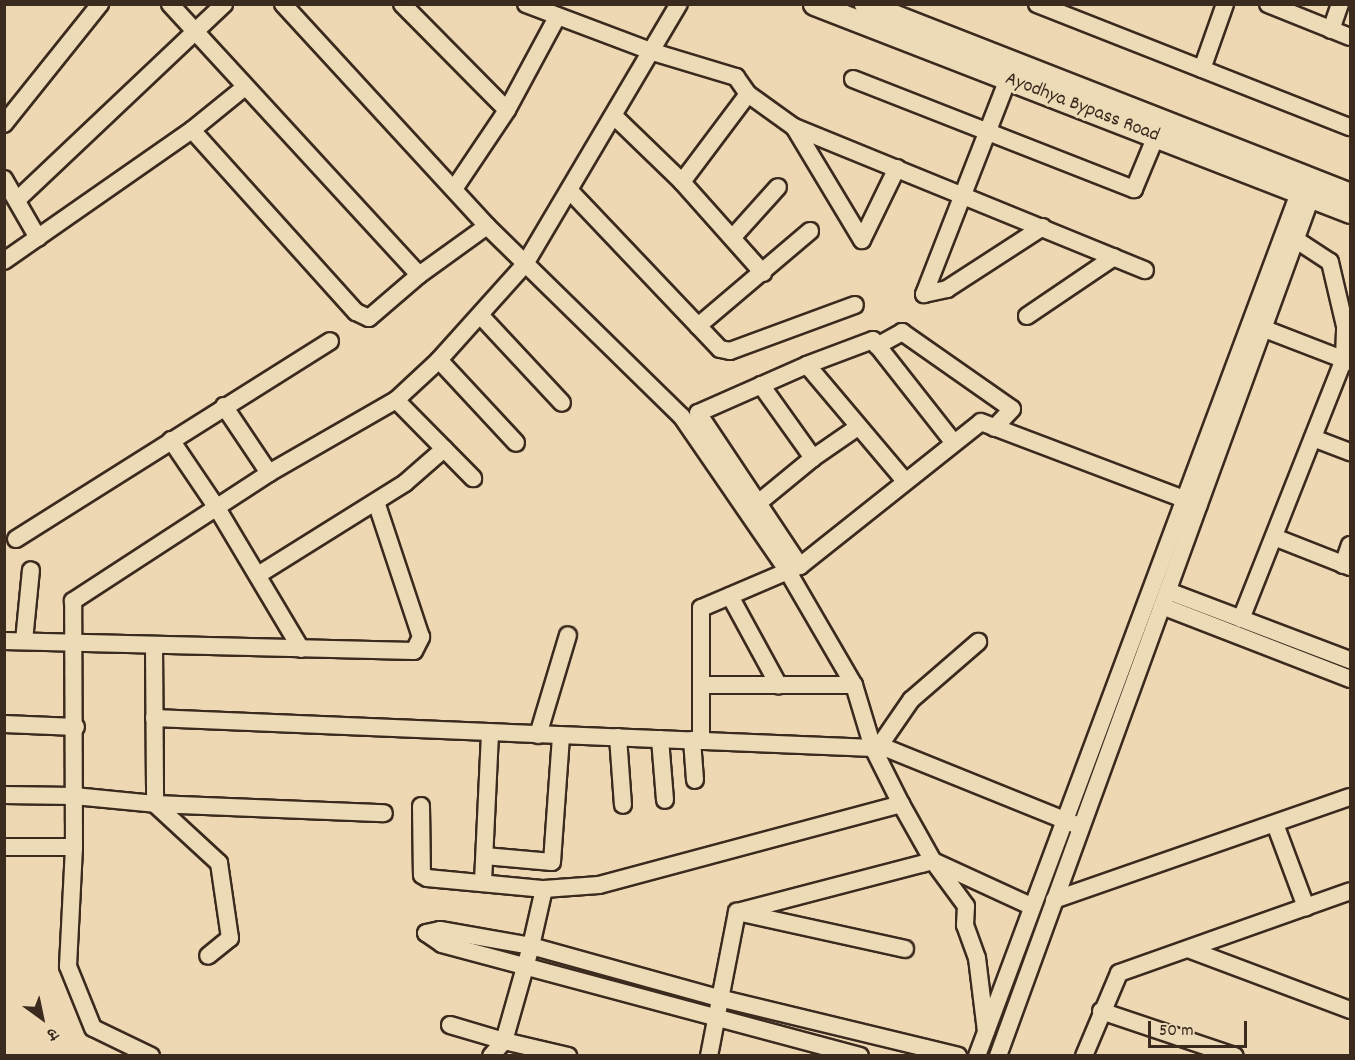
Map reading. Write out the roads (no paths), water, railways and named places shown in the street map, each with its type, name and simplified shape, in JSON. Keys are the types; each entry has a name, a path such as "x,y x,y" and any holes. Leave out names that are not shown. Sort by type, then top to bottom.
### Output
{"main road":[{"name":"Ayodhya Bypass Road","path":"814,4 1156,136 1308,187 1350,194"},
{"name":"Ayodhya Bypass Road","path":"865,4 1308,187 1350,212"}],"street":[{"path":"4,124 100,4"},
{"path":"170,4 419,275"},
{"path":"17,200 224,4"},
{"path":"283,4 487,226 682,417 793,568"},
{"path":"402,4 507,110"},
{"path":"526,4 653,51 736,77 748,94 795,127 1145,270"},
{"path":"151,1056 93,1028 68,966 74,848 76,727 73,601 269,473 396,400 439,360 525,264 680,4"},
{"path":"1036,4 1350,127"},
{"path":"1202,69 1225,4"},
{"path":"1331,30 1340,4"},
{"path":"1271,5 1350,37"},
{"path":"454,189 507,110 557,17"},
{"path":"853,79 1134,189 1156,136"},
{"path":"1008,79 924,294 947,289 1043,227"},
{"path":"4,261 192,130 245,87"},
{"path":"682,182 748,94"},
{"path":"614,116 682,182 763,273"},
{"path":"795,127 862,240 897,168"},
{"path":"192,130 356,312 369,318 419,275 487,226"},
{"path":"4,179 38,238"},
{"path":"733,237 778,187"},
{"path":"977,1056 1064,820 1262,328 1295,239 1308,187"},
{"path":"998,1056 1165,599 1191,502 1308,187"},
{"path":"569,190 720,349 730,351 855,305"},
{"path":"698,326 810,231"},
{"path":"1242,619 1313,438 1347,360 1345,326 1330,262 1295,239"},
{"path":"1028,316 1114,257"},
{"path":"480,315 562,403"},
{"path":"1262,328 1347,360"},
{"path":"877,346 902,332 1012,409 994,428"},
{"path":"954,443 873,340 698,413 758,504 793,568 854,685 875,745 901,804 933,861 966,906 965,925 977,958 986,1031"},
{"path":"16,539 330,341"},
{"path":"439,360 516,443"},
{"path":"807,366 904,481"},
{"path":"761,385 813,458"},
{"path":"396,400 473,478"},
{"path":"224,406 269,473"},
{"path":"695,780 701,685 701,608 793,568 981,422 1191,502"},
{"path":"758,504 813,458 858,427"},
{"path":"1313,438 1350,452"},
{"path":"171,440 217,508 302,648"},
{"path":"258,575 405,483 444,449"},
{"path":"4,641 414,651 421,637 376,502"},
{"path":"1274,537 1347,566 1350,545"},
{"path":"24,641 31,570"},
{"path":"730,596 779,686"},
{"path":"1165,599 1242,619 1350,660"},
{"path":"1165,599 1350,679"},
{"path":"538,735 568,634"},
{"path":"875,745 911,700 978,642"},
{"path":"154,645 155,804 219,863 230,938 208,956"},
{"path":"701,685 854,685"},
{"path":"154,718 538,735 875,745 1080,827"},
{"path":"4,724 76,727"},
{"path":"483,882 490,732"},
{"path":"485,856 552,862 561,735"},
{"path":"618,737 623,805"},
{"path":"660,739 665,800"},
{"path":"4,795 74,796 155,804 384,813"},
{"path":"1054,900 1350,797"},
{"path":"421,806 422,875 427,878 544,889 599,885 901,804"},
{"path":"1275,824 1306,907"},
{"path":"4,859 13,847 74,848"},
{"path":"737,912 933,861 1031,906"},
{"path":"491,1056 504,1041 526,966 544,889"},
{"path":"1084,1056 1101,1011 1119,973 1350,891"},
{"path":"737,912 905,949"},
{"path":"709,1056 737,912"},
{"path":"860,1056 718,1016 442,944 426,933 441,930 531,946 719,998 958,1056"},
{"path":"1188,949 1350,1010"},
{"path":"1101,1011 1235,1056"},
{"path":"450,1025 541,1052 568,1056"}]}
